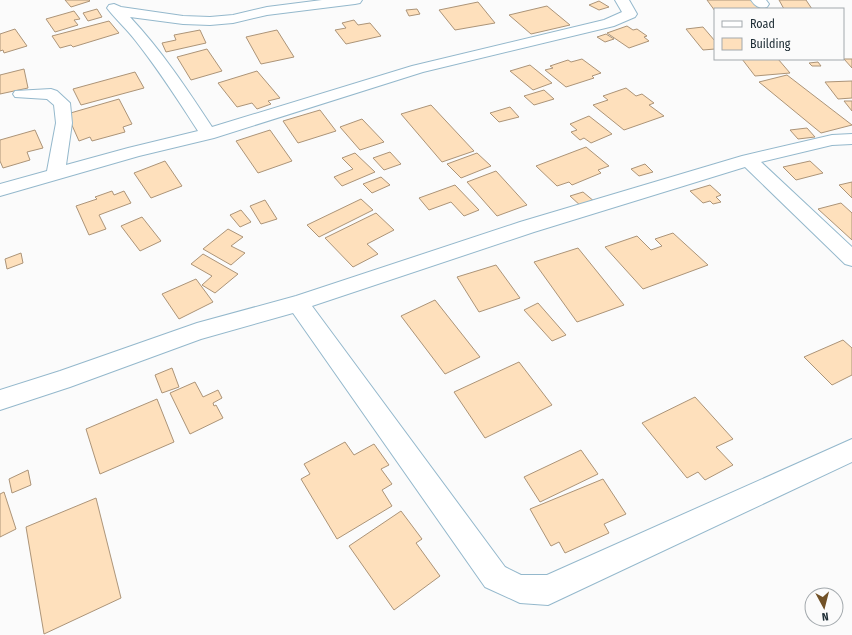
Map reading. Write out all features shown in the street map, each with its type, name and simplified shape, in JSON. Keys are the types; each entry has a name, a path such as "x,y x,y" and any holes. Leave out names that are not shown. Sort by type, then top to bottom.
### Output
{"street":[{"path":"112,6 183,20 210,21 233,19 267,11 355,0"},
{"path":"0,190 134,152 208,134 418,69 609,23 630,14 622,0"},
{"path":"112,6 139,35 160,63 208,134"},
{"path":"21,94 51,94 62,103 64,123 55,175"},
{"path":"0,400 62,380 197,332 298,303 527,227 748,160 832,140 852,139"},
{"path":"748,160 852,259"},
{"path":"298,303 495,577 520,589 548,590 852,450"}],"building":[{"path":"65,0 89,0 90,1 71,7"},
{"path":"707,0 753,0 759,8 714,8 714,10"},
{"path":"779,0 806,0 811,8 783,8"},
{"path":"599,1 609,7 599,10 589,5"},
{"path":"478,2 495,23 455,30 439,10"},
{"path":"547,6 570,25 531,34 509,15"},
{"path":"97,9 102,17 88,21 83,13"},
{"path":"417,9 420,14 409,16 406,10"},
{"path":"74,11 80,19 74,20 78,25 55,32 46,19"},
{"path":"354,20 358,25 370,23 381,36 346,44 335,30 346,28 342,23"},
{"path":"109,21 119,33 73,47 71,45 60,48 52,36"},
{"path":"627,26 633,30 637,29 647,36 644,37 649,41 629,48 607,33"},
{"path":"703,27 714,40 714,49 703,50 686,29"},
{"path":"15,29 27,46 4,53 3,50 0,51 0,34"},
{"path":"200,30 206,43 166,52 162,43 176,40 174,35"},
{"path":"277,30 294,57 261,64 246,37"},
{"path":"606,34 614,39 605,42 597,37"},
{"path":"207,49 222,71 191,80 177,57"},
{"path":"582,59 601,73 592,76 594,78 566,87 545,70 553,68 550,66 568,60 571,62"},
{"path":"844,59 852,59 852,68"},
{"path":"743,60 779,60 790,73 755,76"},
{"path":"818,62 821,66 812,66 809,63"},
{"path":"530,65 552,83 533,90 510,71"},
{"path":"24,69 28,88 0,94 0,75"},
{"path":"257,71 280,98 268,101 271,104 257,109 252,103 237,107 218,83"},
{"path":"135,72 144,88 81,105 73,89"},
{"path":"787,75 852,125 821,133 759,82"},
{"path":"852,81 852,98 838,99 825,82"},
{"path":"626,88 636,96 642,94 654,103 649,105 664,116 624,130 593,105 608,100 603,96"},
{"path":"544,90 554,99 534,105 524,96"},
{"path":"119,99 132,124 123,127 125,132 92,141 90,137 79,141 67,114"},
{"path":"844,101 852,101 852,111"},
{"path":"431,105 474,151 442,162 401,114"},
{"path":"510,107 519,117 499,122 490,113"},
{"path":"320,110 336,131 298,143 283,121"},
{"path":"589,116 612,134 591,143 584,138 580,140 571,132 577,130 570,124"},
{"path":"362,119 384,142 360,150 340,127"},
{"path":"807,128 815,137 798,139 790,130"},
{"path":"35,130 43,148 27,152 30,160 3,168 0,161 0,140"},
{"path":"270,130 292,161 258,173 236,141"},
{"path":"586,147 609,166 598,170 601,173 572,185 569,182 557,186 536,166"},
{"path":"390,152 401,164 384,170 373,158"},
{"path":"355,153 375,172 342,186 334,177 353,169 342,158"},
{"path":"477,153 491,166 461,178 447,164"},
{"path":"165,161 182,186 151,198 134,173"},
{"path":"810,161 823,173 796,180 783,167"},
{"path":"645,164 653,172 639,176 631,169"},
{"path":"496,171 527,205 497,216 467,182"},
{"path":"381,177 390,185 372,193 363,184"},
{"path":"852,182 852,198 839,185"},
{"path":"455,185 479,210 464,216 451,202 429,210 419,198"},
{"path":"710,185 721,195 716,197 721,202 713,204 710,201 703,203 690,191"},
{"path":"112,191 114,195 124,191 131,203 99,215 106,229 89,235 76,206 97,199 95,197"},
{"path":"583,192 595,202 582,207 570,196"},
{"path":"361,199 373,210 319,237 307,225"},
{"path":"265,200 277,219 261,224 250,206"},
{"path":"841,203 852,213 852,240 818,209"},
{"path":"241,210 251,222 240,227 230,215"},
{"path":"376,213 394,230 367,244 378,254 353,267 325,238"},
{"path":"142,217 161,241 140,251 121,226"},
{"path":"228,229 243,237 231,246 245,253 231,265 203,249"},
{"path":"673,233 708,265 643,289 605,247 637,236 651,250 662,246 655,239"},
{"path":"578,248 624,305 577,322 534,262"},
{"path":"21,253 23,263 7,269 5,259"},
{"path":"203,254 238,274 215,293 202,285 212,276 191,264"},
{"path":"496,265 520,298 479,312 457,277"},
{"path":"196,279 213,302 179,319 162,294"},
{"path":"435,300 480,357 445,374 401,316"},
{"path":"538,303 566,335 552,341 524,310"},
{"path":"843,340 852,348 852,375 832,385 804,357"},
{"path":"519,362 552,405 485,438 454,392"},
{"path":"172,368 179,387 162,393 155,375"},
{"path":"195,382 203,397 218,390 222,398 213,403 214,406 216,405 223,418 190,434 170,393"},
{"path":"695,397 733,439 716,447 733,465 705,480 698,472 687,478 642,423"},
{"path":"157,399 174,442 100,474 86,429"},
{"path":"345,442 354,455 374,444 389,465 381,469 392,484 382,490 392,506 337,539 301,479 310,474 304,464"},
{"path":"581,450 598,474 540,502 524,477"},
{"path":"28,470 31,485 12,493 9,479"},
{"path":"603,479 626,514 604,524 609,533 565,553 559,542 551,546 530,509"},
{"path":"4,492 16,529 0,537 0,494"},
{"path":"96,498 121,598 44,634 26,527"},
{"path":"401,511 422,539 416,543 440,576 394,610 349,546"}]}
